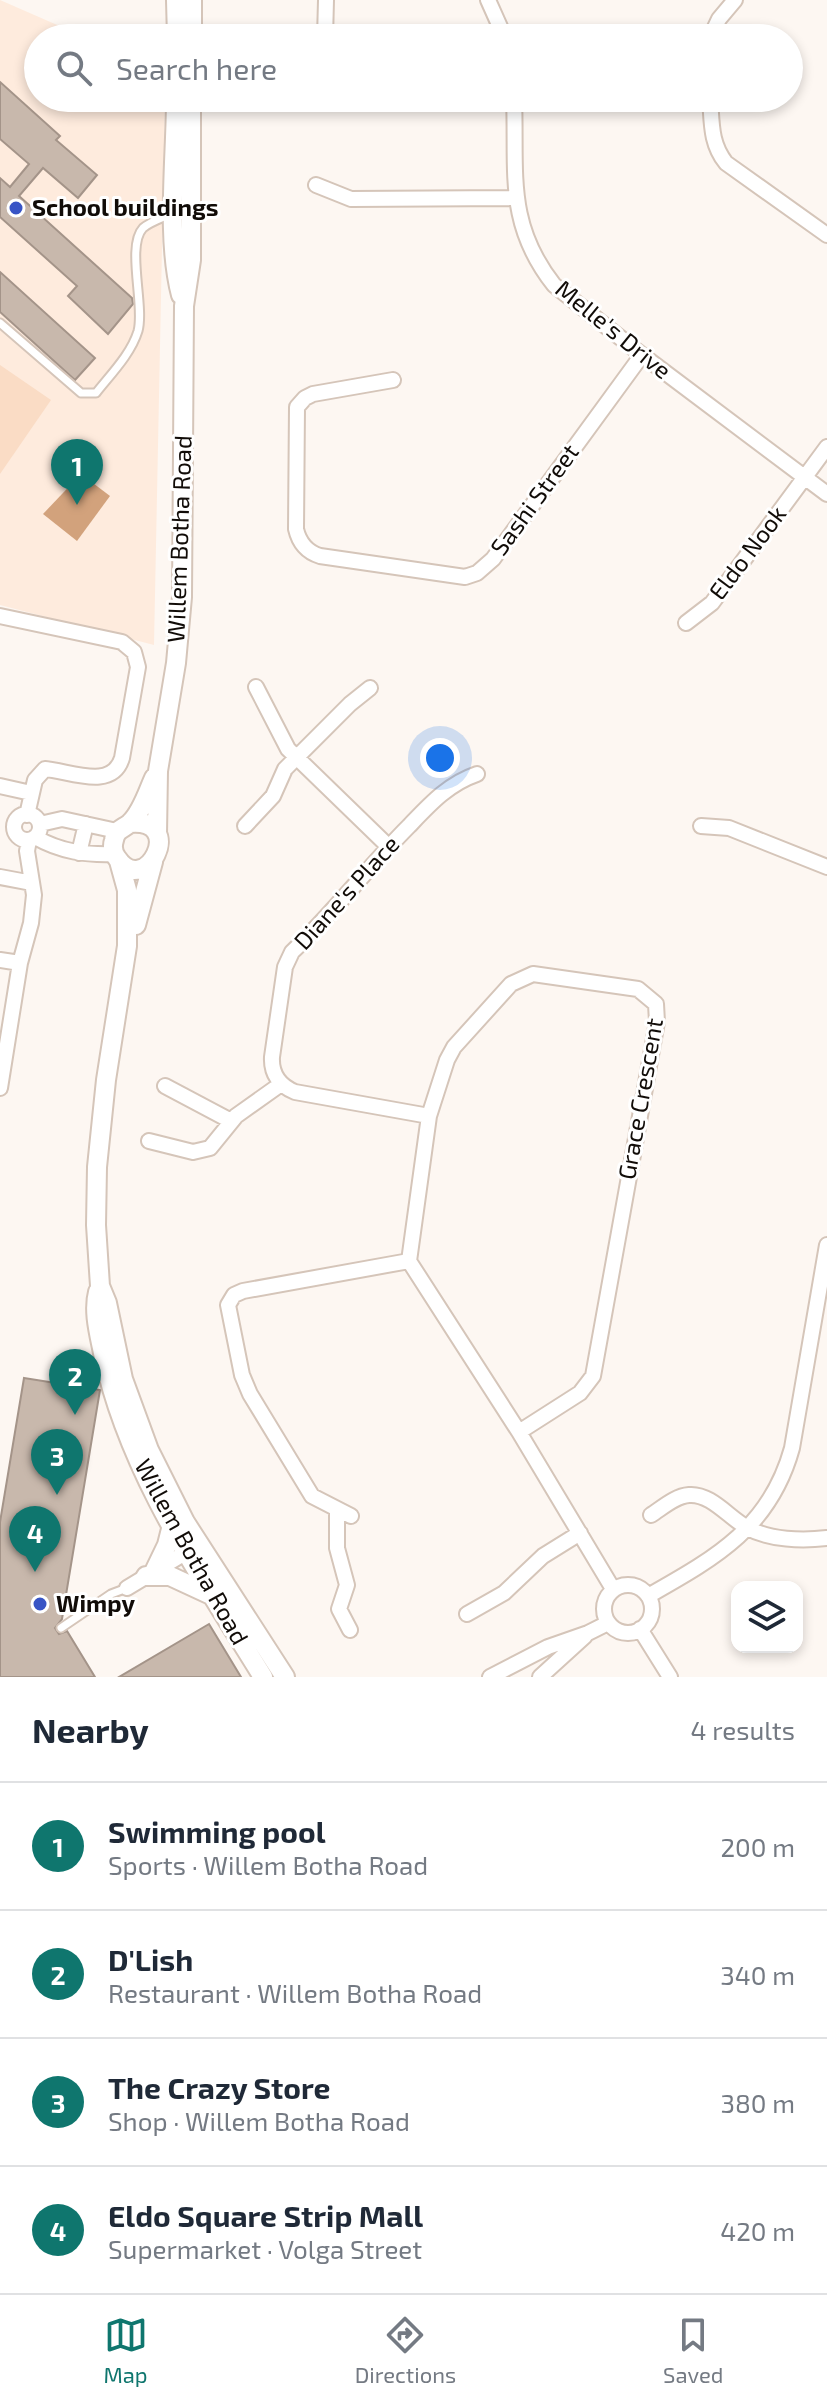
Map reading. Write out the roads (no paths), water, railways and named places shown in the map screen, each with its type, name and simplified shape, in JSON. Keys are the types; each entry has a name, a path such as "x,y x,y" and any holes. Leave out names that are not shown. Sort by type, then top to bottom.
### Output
{"street":[{"path":"176,0 177,24"},
{"path":"192,0 192,24"},
{"path":"325,24 326,0"},
{"path":"488,0 499,24"},
{"path":"717,24 735,0"},
{"name":"Willem Botha Road","path":"176,112 174,213 178,281 184,306"},
{"name":"Willem Botha Road","path":"157,834 158,771 176,663 182,597 184,306 191,260 191,112"},
{"name":"Melle's Drive","path":"514,112 515,198 524,231 537,260 554,285 827,494"},
{"path":"711,112 716,151 726,163 827,235"},
{"path":"316,185 351,199 515,198"},
{"name":"Sashi Street","path":"393,380 313,394 297,407 298,537 309,551 320,556 465,577 477,573 493,559 642,355"},
{"name":"Eldo Nook","path":"686,623 712,603 827,447"},
{"path":"0,616 122,642 137,659 122,758 117,768 102,778 45,769 35,780 14,821 16,834 35,834 62,819 124,827 146,824 157,834 159,849 153,862 140,869 132,868 117,858 53,847 35,834"},
{"path":"256,687 292,753 388,846"},
{"path":"245,826 273,796 292,753 370,688"},
{"name":"Willem Botha Road","path":"124,827 158,771"},
{"name":"Diane's Place","path":"281,1084 271,1065 287,959 388,846 445,790 477,774"},
{"path":"0,786 31,793"},
{"path":"0,1088 4,1038 31,923 32,883 27,851 35,834 37,819 14,821"},
{"path":"79,853 86,824"},
{"path":"701,826 729,828 827,867"},
{"path":"117,858 114,839 124,827"},
{"name":"Willem Botha Road","path":"117,858 127,890 127,946 106,1080 97,1167 96,1225 100,1286 107,1303 123,1379 140,1427 214,1597 263,1677"},
{"name":"Willem Botha Road","path":"127,946 153,862"},
{"path":"0,877 32,883"},
{"path":"0,960 20,963"},
{"name":"Grace Crescent","path":"409,1261 429,1116 447,1060 454,1047 511,984 524,977 546,974 624,985 638,989 656,1004 657,1022 593,1376 580,1393 519,1432"},
{"path":"149,1141 193,1152 202,1151 216,1143 231,1121 281,1084 295,1092 429,1116"},
{"path":"165,1086 231,1121"},
{"path":"648,1596 708,1561 748,1529 758,1519 785,1472 795,1433 827,1245"},
{"path":"350,1630 339,1609 347,1585 337,1548 344,1513 317,1499 308,1490 250,1394 242,1375 228,1305 234,1295 243,1291 409,1261 519,1432 613,1589"},
{"name":"Willem Botha Road","path":"100,1286 95,1304 110,1386 137,1457 172,1525 193,1548 285,1677"},
{"path":"651,1515 679,1498 691,1495 705,1499 748,1529 798,1540 827,1538"},
{"path":"150,1574 167,1545 172,1525"},
{"path":"467,1614 504,1593 543,1556 580,1533"},
{"path":"127,1588 193,1548"},
{"path":"150,1574 170,1576 214,1597"},
{"path":"620,1585 636,1586 648,1596 652,1610 646,1625 623,1632 608,1623 603,1604 613,1589 620,1585"},
{"path":"490,1677 548,1647 608,1623"},
{"path":"640,1629 670,1677"},
{"path":"540,1677 588,1633"}],"lane":[{"path":"0,323 81,393 96,393 131,347 138,330 141,319 136,253 141,230 174,213"},
{"path":"61,1628 111,1594 127,1588"}],"place":[{"name":"School buildings","path":"16,208"},
{"name":"Swimming pool","path":"77,505"},
{"name":"D'Lish","path":"75,1415"},
{"name":"The Crazy Store","path":"57,1495"},
{"name":"Eldo Square Strip Mall","path":"35,1572"},
{"name":"Wimpy","path":"40,1604"}]}
